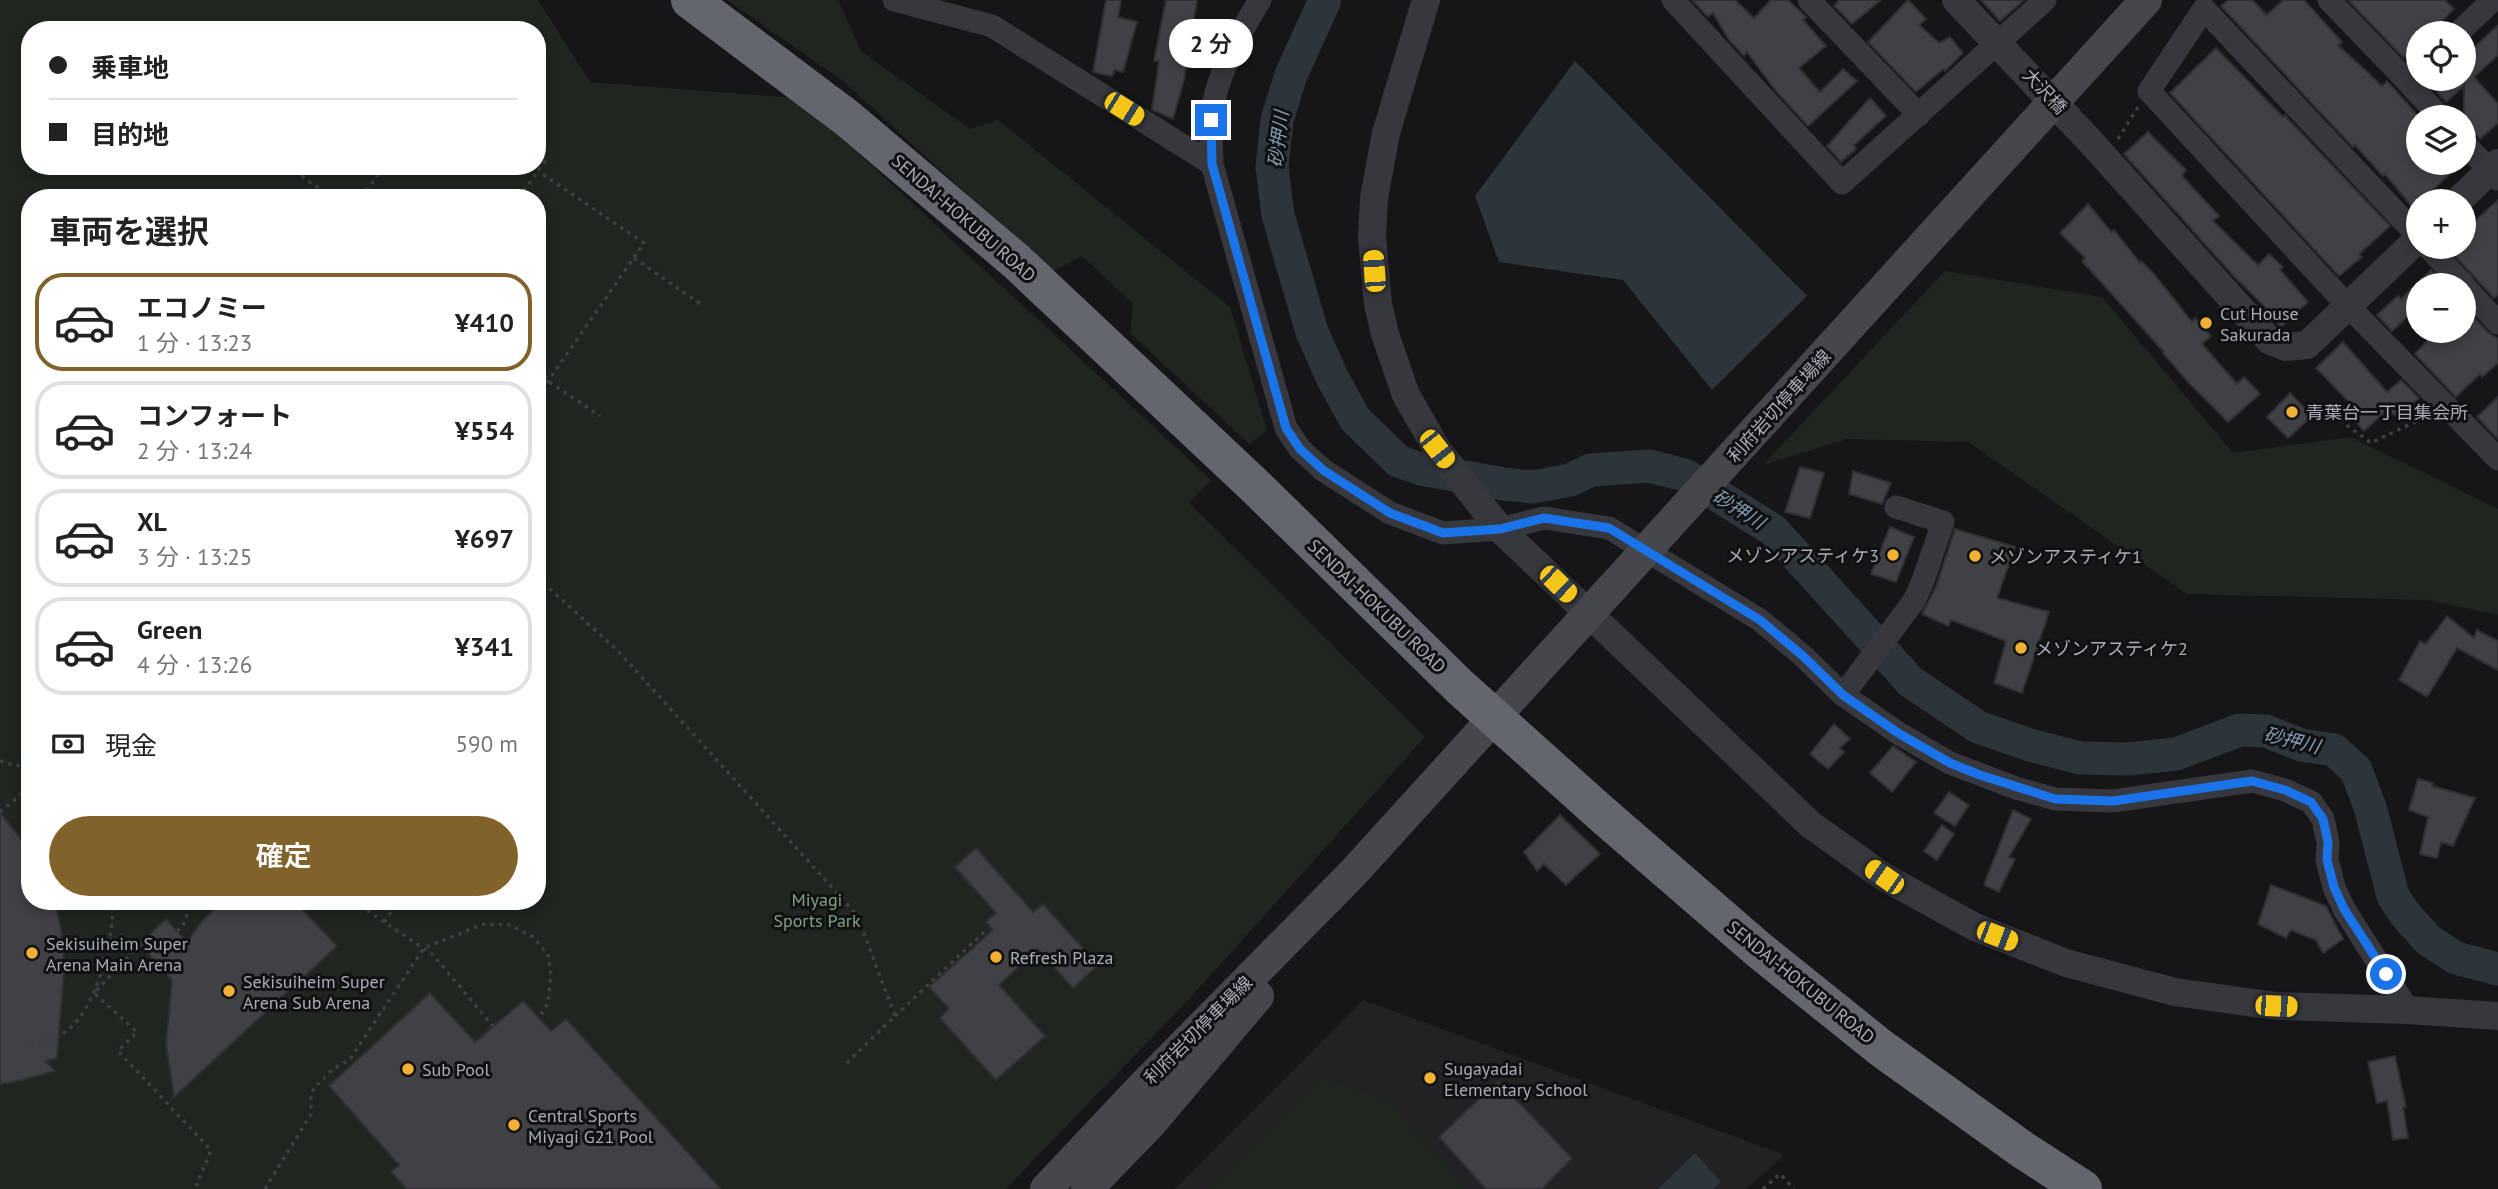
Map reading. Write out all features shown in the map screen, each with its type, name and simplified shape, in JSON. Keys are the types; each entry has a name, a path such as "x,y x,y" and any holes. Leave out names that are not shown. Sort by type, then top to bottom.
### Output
{"highway":[{"name":"SENDAI-HOKUBU ROAD","path":"690,0 847,118 1017,262 1481,706 1759,950 1881,1048 2023,1150 2083,1189"}],"main road":[{"name":"利府岩切停車場線","path":"1046,1189 1143,1086 1353,873 2146,0"},
{"name":"利府岩切停車場線","path":"1087,1189 1151,1123 1276,975 1311,933 1353,873"}],"street":[{"path":"894,0 992,26 1212,164"},
{"path":"1260,0 1236,40 1219,86 1211,120 1212,164 1286,428 1300,449 1323,470 1390,513 1443,533 1493,521 1544,518 1609,528 1760,620 1803,656 1850,685 1898,733 1950,763 2016,788 2055,799 2113,801 2252,781 2285,790 2311,802 2323,819 2328,842 2327,860 2334,887 2344,909 2408,1010"},
{"path":"1426,0 1386,132 1374,198 1371,237 1385,334 1406,395 1437,449 1493,521 1811,825 1884,877 1975,927 2066,963 2175,992 2276,1006 2498,1016"},
{"path":"1673,0 1842,183 1919,115 2008,54 2045,0"},
{"path":"1809,0 1919,115"},
{"name":"大沢橋","path":"1956,0 2101,144 2270,341 2286,347 2307,345 2406,249"},
{"path":"2329,0 2406,70"},
{"path":"2467,21 2478,5"},
{"path":"2406,224 2204,9 2149,91 2348,306 2498,459"},
{"path":"2473,189 2495,171 2476,154"},
{"path":"2439,259 2453,273"},
{"path":"2476,298 2498,323"},
{"path":"1850,685 1914,601 1923,582 1942,522 1896,508"}],"path":[{"path":"2101,144 2149,91"},
{"path":"544,175 644,243 546,384"},
{"path":"300,176 316,189"},
{"path":"634,258 702,305"},
{"path":"546,377 600,416"},
{"path":"2326,410 2371,443 2446,406"},
{"path":"546,585 618,651 857,915 895,1016"},
{"path":"0,761 21,765"},
{"path":"0,812 21,794"},
{"path":"94,993 103,967 114,919 114,910"},
{"path":"177,931 183,926 189,910"},
{"path":"366,910 432,954 493,1026"},
{"path":"384,922 393,910"},
{"path":"265,1189 311,1114 311,1094 316,1086 325,1076 350,1059 424,948 487,924 510,925 533,937 548,955 551,975 548,1003 539,1018"},
{"path":"847,1063 984,932"},
{"path":"109,939 136,950"},
{"path":"31,1045 62,1035 74,1024 94,993 140,945"},
{"path":"94,993 137,1032 118,1051 211,1150 195,1189"},
{"path":"1763,1189 1780,1174 1794,1189"}],"shaded area":[{"path":"1575,61 1807,296 1712,390 1623,280 1499,262 1475,196"},
{"name":"Sugayadai Elementary School","path":"1363,1000 1785,1155 1746,1189 1175,1189"},
{"path":"1695,1153 1721,1182 1713,1189 1658,1189"}],"green space":[{"name":"Miyagi Sports Park","path":"0,0 538,0 590,82 797,98 1211,480 1189,503 1425,737 1190,998 1006,1189 0,1189"},
{"path":"727,0 838,0 861,51 970,129 998,120 1230,307 1267,431 1249,444 1130,333 1133,304 1082,256 1052,272 843,81"},
{"path":"1945,271 2102,297 2233,453 2351,437 2498,509 2498,615 2427,600 2187,594 1968,442 1847,439 1763,465"},
{"path":"1323,1076 1392,1102 1467,1189 1210,1189"}],"building":[{"path":"1106,0 1121,0 1118,17 1137,22 1123,72 1115,70 1112,76 1093,72"},
{"path":"1166,0 1197,0 1184,80 1173,119 1152,110 1159,61 1154,61"},
{"path":"1692,0 1735,0 1754,18 1771,0 1788,0 1806,17 1803,20 1826,46 1799,68 1820,92 1843,69 1857,81 1808,126 1776,91 1747,52 1744,56 1729,40 1713,13 1708,17"},
{"path":"1839,0 1881,0 1852,24 1834,6"},
{"path":"1908,0 1926,19 1919,25 1939,43 1950,37 1963,53 1945,71 1943,69 1916,92 1868,42"},
{"path":"1981,0 2024,0 2000,21"},
{"path":"2228,0 2252,0 2267,15 2283,0 2304,0 2342,42 2338,45 2382,86 2387,81 2408,105 2406,105 2406,175 2449,175 2434,189 2406,189 2406,200 2385,174 2383,176 2355,145 2353,147 2221,6"},
{"path":"2348,0 2445,0 2454,9 2442,21 2406,21 2404,58"},
{"path":"2498,25 2498,55 2476,75 2476,46"},
{"path":"2216,48 2283,117 2285,115 2390,226 2359,254 2362,257 2339,276 2170,93"},
{"path":"2476,79 2498,104 2498,123 2480,139 2476,135 2476,105 2464,105 2464,91 2476,91"},
{"path":"2436,91 2458,91 2446,102"},
{"path":"1870,98 1886,116 1854,145 1856,149 1841,162 1827,146"},
{"path":"2148,132 2186,170 2182,176 2219,216 2213,221 2258,265 2269,254 2283,267 2280,270 2308,302 2281,327 2124,154"},
{"path":"2498,200 2498,294 2494,298 2476,278 2476,273 2471,273 2458,259 2476,259 2476,220"},
{"path":"2088,204 2111,232 2114,230 2140,263 2141,261 2154,274 2192,322 2195,318 2211,336 2202,344 2237,384 2244,377 2260,394 2228,422 2189,383 2082,261 2085,258 2060,233"},
{"path":"2406,294 2406,318 2392,331 2377,315 2398,296 2401,299"},
{"path":"2476,320 2498,339 2498,363 2482,377 2480,374 2456,397 2415,354 2425,343 2476,343"},
{"path":"2343,342 2387,392 2401,380 2419,398 2397,417 2387,410 2364,431 2346,411 2352,405 2316,368"},
{"path":"2290,393 2312,416 2288,438 2267,417"},
{"path":"2498,397 2498,439 2477,417"},
{"path":"1800,467 1824,473 1810,518 1785,512"},
{"path":"1853,471 1891,483 1882,504 1849,494"},
{"name":"メゾンアスティケ3","path":"1890,527 1914,537 1896,582 1871,574"},
{"path":"1955,529 2015,547 1997,598 2049,612 2022,693 1994,683 2006,641 1951,620 1948,626 1922,614 1936,587"},
{"path":"2447,616 2474,638 2477,630 2498,641 2498,670 2457,648 2427,697 2399,680 2420,641 2426,644"},
{"path":"1834,724 1850,739 1840,748 1844,752 1828,769 1810,754"},
{"path":"1893,746 1916,762 1892,792 1870,773"},
{"path":"2418,779 2433,783 2432,786 2475,798 2453,846 2441,842 2437,858 2420,854 2428,817 2409,810"},
{"path":"1949,792 1969,805 1955,826 1934,813"},
{"path":"2013,810 2031,819 2009,857 2015,859 1999,892 1984,885"},
{"name":"Sekisuiheim Super Arena Main Arena","path":"0,812 21,839 21,910 57,910 62,935 64,971 57,1058 45,1061 55,1071 0,1084"},
{"path":"1560,815 1600,854 1566,885 1544,864 1537,871 1524,852"},
{"path":"1942,825 1954,834 1937,860 1924,851"},
{"name":"Refresh Plaza","path":"976,848 1033,912 1043,904 1098,965 1073,988 1038,949 999,985 1045,1036 996,1080 940,1018 949,1009 929,987 993,930 986,922 996,913 955,867"},
{"path":"2271,885 2326,906 2343,939 2323,953 2316,940 2291,930 2286,938 2258,924"},
{"name":"Sekisuiheim Super Arena Sub Arena","path":"214,910 303,910 337,946 174,1097 166,1045 172,980 139,944 166,919 187,942"},
{"name":"Central Sports Miyagi G21 Pool","path":"430,993 475,1042 523,1001 551,1031 566,1019 721,1189 407,1189 391,1172 399,1165 329,1086"},
{"path":"2395,1056 2406,1107 2403,1107 2408,1138 2393,1140 2387,1101 2377,1103 2368,1062"},
{"path":"1498,1081 1572,1158 1542,1189 1486,1189 1439,1137"}],"waterway":[{"name":"砂押川","path":"1325,0 1291,75 1277,120 1272,167 1278,215 1312,332 1333,379 1355,419 1398,461 1421,469 1533,487 1570,480 1591,470 1649,466 1685,475 1773,530 1911,682 1978,727 2030,745 2080,758 2129,759 2176,754 2240,730 2266,731 2301,745 2334,750 2356,770 2370,807 2393,896 2405,914 2428,940 2456,958 2498,969"}],"place":[{"name":"Cut House Sakurada","path":"2206,323"},
{"name":"青葉台一丁目集会所","path":"2292,412"},
{"name":"メゾンアスティケ3","path":"1893,555"},
{"name":"メゾンアスティケ1","path":"1975,556"},
{"name":"メゾンアスティケ2","path":"2021,648"},
{"name":"Sekisuiheim Super Arena Main Arena","path":"32,953"},
{"name":"Refresh Plaza","path":"996,957"},
{"name":"Sekisuiheim Super Arena Sub Arena","path":"229,991"},
{"name":"Sub Pool","path":"408,1069"},
{"name":"Sugayadai Elementary School","path":"1430,1078"},
{"name":"Central Sports Miyagi G21 Pool","path":"514,1125"}],"route":[{"path":"1211,120 1212,164 1286,428 1300,449 1323,470 1390,513 1443,533 1500,529 1544,518 1609,528 1760,620 1803,656 1843,695 1898,733 1950,763 2016,788 2055,799 2113,801 2252,781 2285,790 2311,802 2323,819 2328,842 2327,860 2334,887 2344,909 2386,974"}]}
